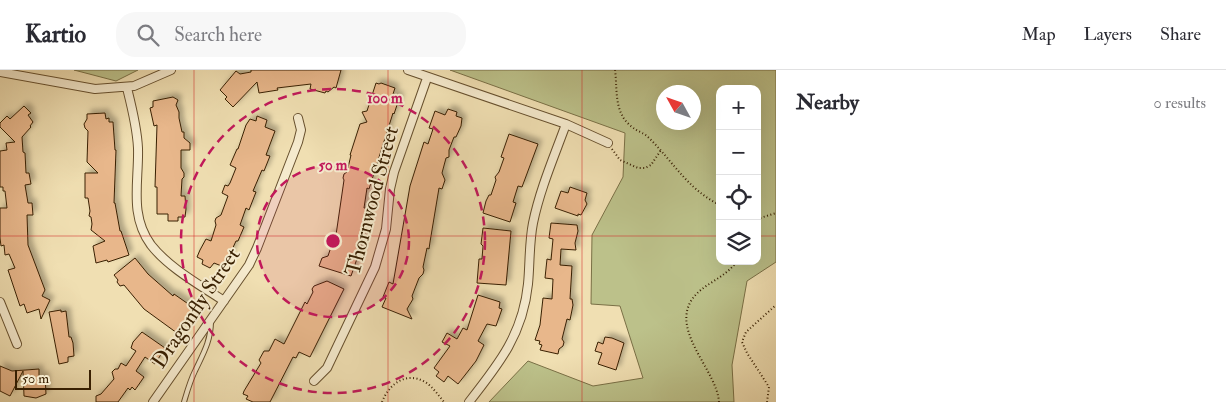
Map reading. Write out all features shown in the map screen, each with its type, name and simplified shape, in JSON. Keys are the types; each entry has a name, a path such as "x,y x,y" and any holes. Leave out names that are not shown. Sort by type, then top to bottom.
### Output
{"street":[{"path":"0,72 95,89 126,88 141,84 172,70"},
{"path":"408,70 566,124 608,143"},
{"name":"Thornwood Street","path":"314,381 327,368 376,267 386,229 394,172 427,78"},
{"path":"126,88 133,111 137,135 137,211 145,235 160,254 187,276 224,301"},
{"name":"Dragonfly Street","path":"153,402 249,265 298,142 301,130 298,118"},
{"path":"469,402 495,370 516,335 526,299 531,238 537,205 566,124"},
{"path":"0,302 17,344"}],"lane":[{"path":"184,402 194,372 206,350 211,335 211,319"}],"path":[{"path":"615,70 617,98 622,116 635,130 646,134 690,186 716,202"},
{"path":"608,143 620,160 638,168 645,168 651,165 661,150"},
{"path":"761,218 776,212"},
{"path":"719,402 716,387 699,357 691,338 687,325 687,311 691,301 698,292 723,276 733,265"},
{"path":"767,402 769,386 742,342 746,332 776,305"},
{"path":"382,402 386,391 393,383 414,378 426,382 444,402"}],"green space":[{"path":"74,70 138,70 116,81"},
{"path":"450,70 776,70 776,262 747,281 732,365 734,402 489,402 528,361 593,386 643,378 620,306 591,304 592,235 623,177 625,133"}],"building":[{"path":"251,70 341,70 336,88 334,87 328,92 310,89 311,84 277,88 278,90 259,93 257,82 233,107 220,90 236,71 240,74 251,72"},
{"path":"376,83 395,88 393,94 400,96 369,189 367,188 364,208 368,208 360,250 351,276 319,266 322,258 328,256 331,247 328,244 330,234 336,235 344,174 347,172 350,155 360,124 367,122 362,112 367,111"},
{"path":"173,97 178,100 176,105 182,132 184,132 184,138 190,143 190,150 181,150 181,168 184,177 182,179 181,196 185,196 185,217 178,217 178,221 168,221 168,214 157,214 157,187 155,187 157,125 154,126 150,108 153,107 153,101"},
{"path":"24,106 31,113 28,115 33,122 22,137 26,173 29,173 31,184 25,185 28,203 32,203 33,215 27,215 28,245 45,290 42,296 50,300 41,319 39,309 27,313 24,304 20,306 8,270 15,268 9,254 5,255 4,245 1,246 0,238 0,208 7,208 5,191 3,191 3,187 0,187 0,151 7,150 6,143 15,142 0,127 0,123 7,116 10,119"},
{"path":"448,109 457,112 456,116 462,118 461,126 456,137 454,137 449,150 449,157 446,158 442,173 445,180 442,189 439,188 423,274 419,278 412,296 413,299 407,309 412,319 382,307 386,298 383,297 389,282 393,284 410,186 424,142 428,144 433,129 429,128 435,111 445,115"},
{"path":"105,113 106,119 109,118 109,122 113,122 116,150 114,203 120,231 129,255 108,262 107,260 96,263 93,246 105,241 91,230 92,224 91,217 89,216 88,198 85,198 85,173 98,173 87,162 88,131 84,124 87,114"},
{"path":"257,116 267,120 265,127 275,131 266,155 270,156 253,191 256,192 249,210 246,208 240,225 244,227 238,241 236,241 224,267 214,263 210,268 202,264 203,260 197,257 206,239 211,241 216,218 221,215 228,196 222,193 225,185 228,186 230,183 236,168 230,165 246,125 250,119 256,121"},
{"path":"509,134 538,144 522,187 518,186 513,202 516,203 510,222 483,213 486,201 489,195 491,195 496,180 495,177 504,158 501,157"},
{"path":"570,187 587,193 585,200 587,204 581,215 578,214 578,216 555,208 561,191 568,193"},
{"path":"551,223 577,225 578,231 575,243 576,250 561,249 560,265 572,266 570,299 572,299 573,305 570,320 567,319 562,339 564,342 563,346 559,349 558,354 540,350 542,345 539,344 540,341 535,340 540,325 543,298 552,299 553,279 545,278 547,259 551,260 553,239 549,238"},
{"path":"483,228 511,231 506,285 477,283 479,259 482,259"},
{"path":"135,258 148,274 173,296 174,294 194,308 177,333 144,309 124,285 120,286 117,282 118,280 114,275"},
{"path":"327,281 344,289 310,357 299,352 296,358 293,357 270,402 253,402 246,399 248,396 243,394 244,391 261,363 259,360 264,351 269,351 275,339 284,344 305,302 307,304 314,286"},
{"path":"478,295 500,302 499,308 502,309 496,326 487,324 478,341 484,345 476,361 458,384 448,376 444,382 436,376 439,372 434,368 450,346 442,342 447,333 457,339 463,328 467,330"},
{"path":"61,310 61,312 66,311 69,337 71,337 73,343 74,356 68,357 68,362 59,364 49,312"},
{"path":"142,332 165,348 155,364 145,357 136,371 144,377 135,390 132,387 130,390 128,388 118,402 96,402 96,396 101,394 114,379 112,372 118,369 121,363 126,366 136,351 131,348 133,342"},
{"path":"605,337 624,343 616,370 598,364 602,353 595,351 598,342 603,344"},
{"path":"0,366 12,371 39,369 39,376 45,376 46,394 36,398 24,396 23,371 10,396 0,391"}]}
